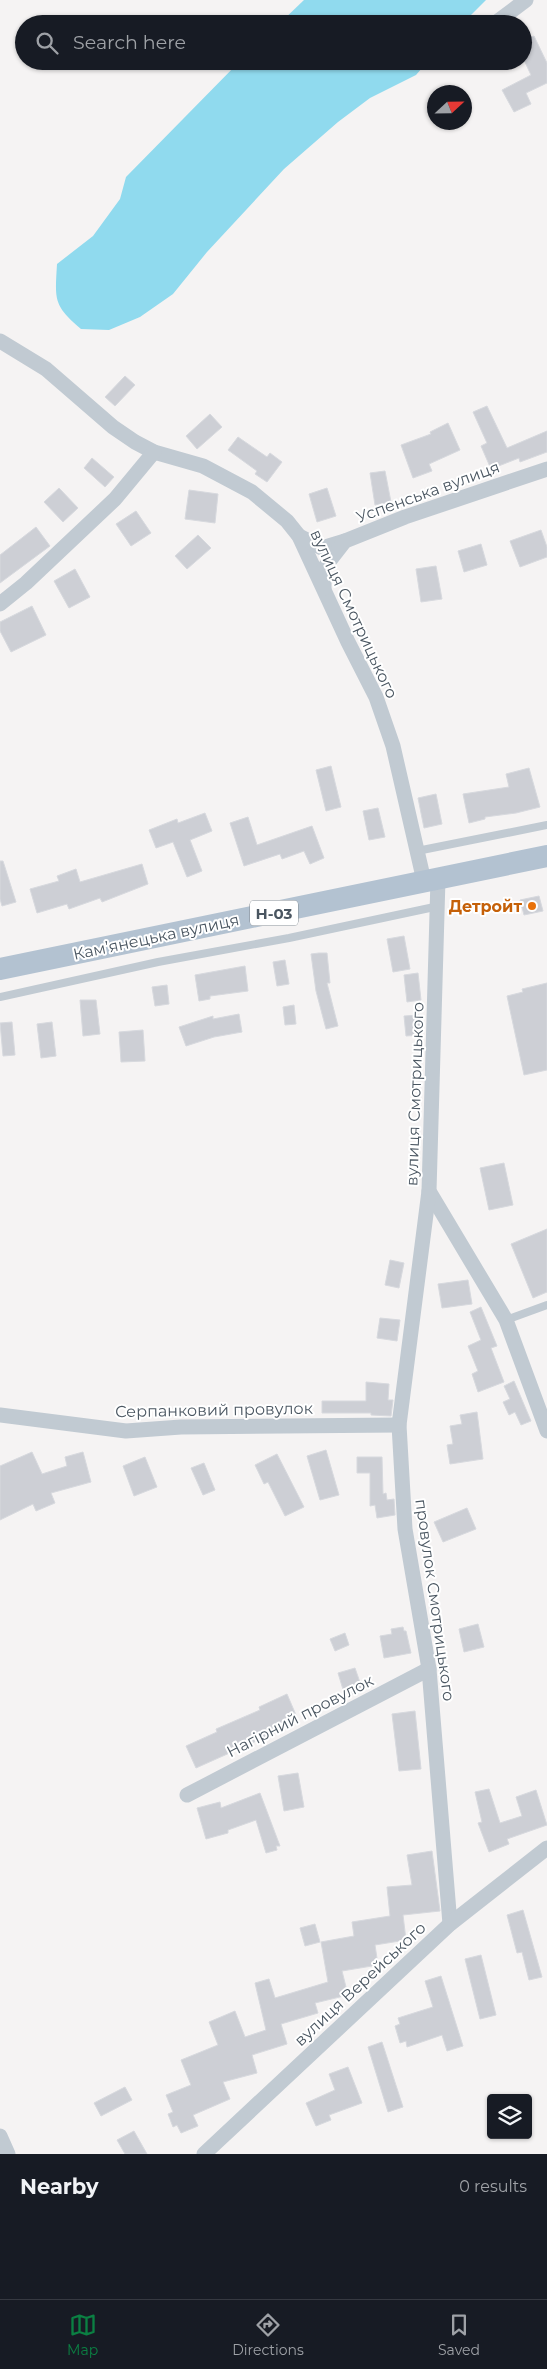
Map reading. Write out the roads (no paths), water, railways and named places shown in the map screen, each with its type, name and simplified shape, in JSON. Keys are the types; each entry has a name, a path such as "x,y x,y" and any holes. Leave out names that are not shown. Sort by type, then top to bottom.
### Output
{"main road":[{"name":"Камʼянецька вулиця","path":"0,969 547,856"}],"street":[{"path":"506,15 526,0"},
{"name":"вулиця Смотрицького","path":"0,341 46,369 113,427 154,452 203,466 252,492 287,521 299,536 376,697 392,746 417,851 431,880 439,906 429,1191 506,1320 547,1431"},
{"path":"0,604 26,583 115,499 154,452"},
{"name":"Успенська вулиця","path":"324,589 324,568 345,541 405,517 547,469"},
{"path":"299,536 322,548 345,541"},
{"name":"провулок Смотрицького","path":"429,1191 399,1425 405,1529 429,1669 450,1924"},
{"name":"Серпанковий провулок","path":"0,1415 126,1431 181,1427 399,1425"},
{"name":"Нагірний провулок","path":"187,1795 429,1669"},
{"name":"вулиця Верейського","path":"204,2154 450,1924 547,1848"},
{"path":"0,2136 8,2154"}],"lane":[{"path":"417,851 547,825"},
{"path":"0,998 158,962 288,938 439,906"},
{"path":"506,1320 547,1305"}],"water":[{"path":"304,0 486,0 471,15 288,15"},
{"path":"231,70 420,70 416,75 370,98 338,122 284,169 207,252 173,294 140,317 109,330 81,329 65,314 58,301 56,294 57,264 93,236 120,199 126,177"}],"place":[{"name":"Детройт","path":"532,906"}]}
